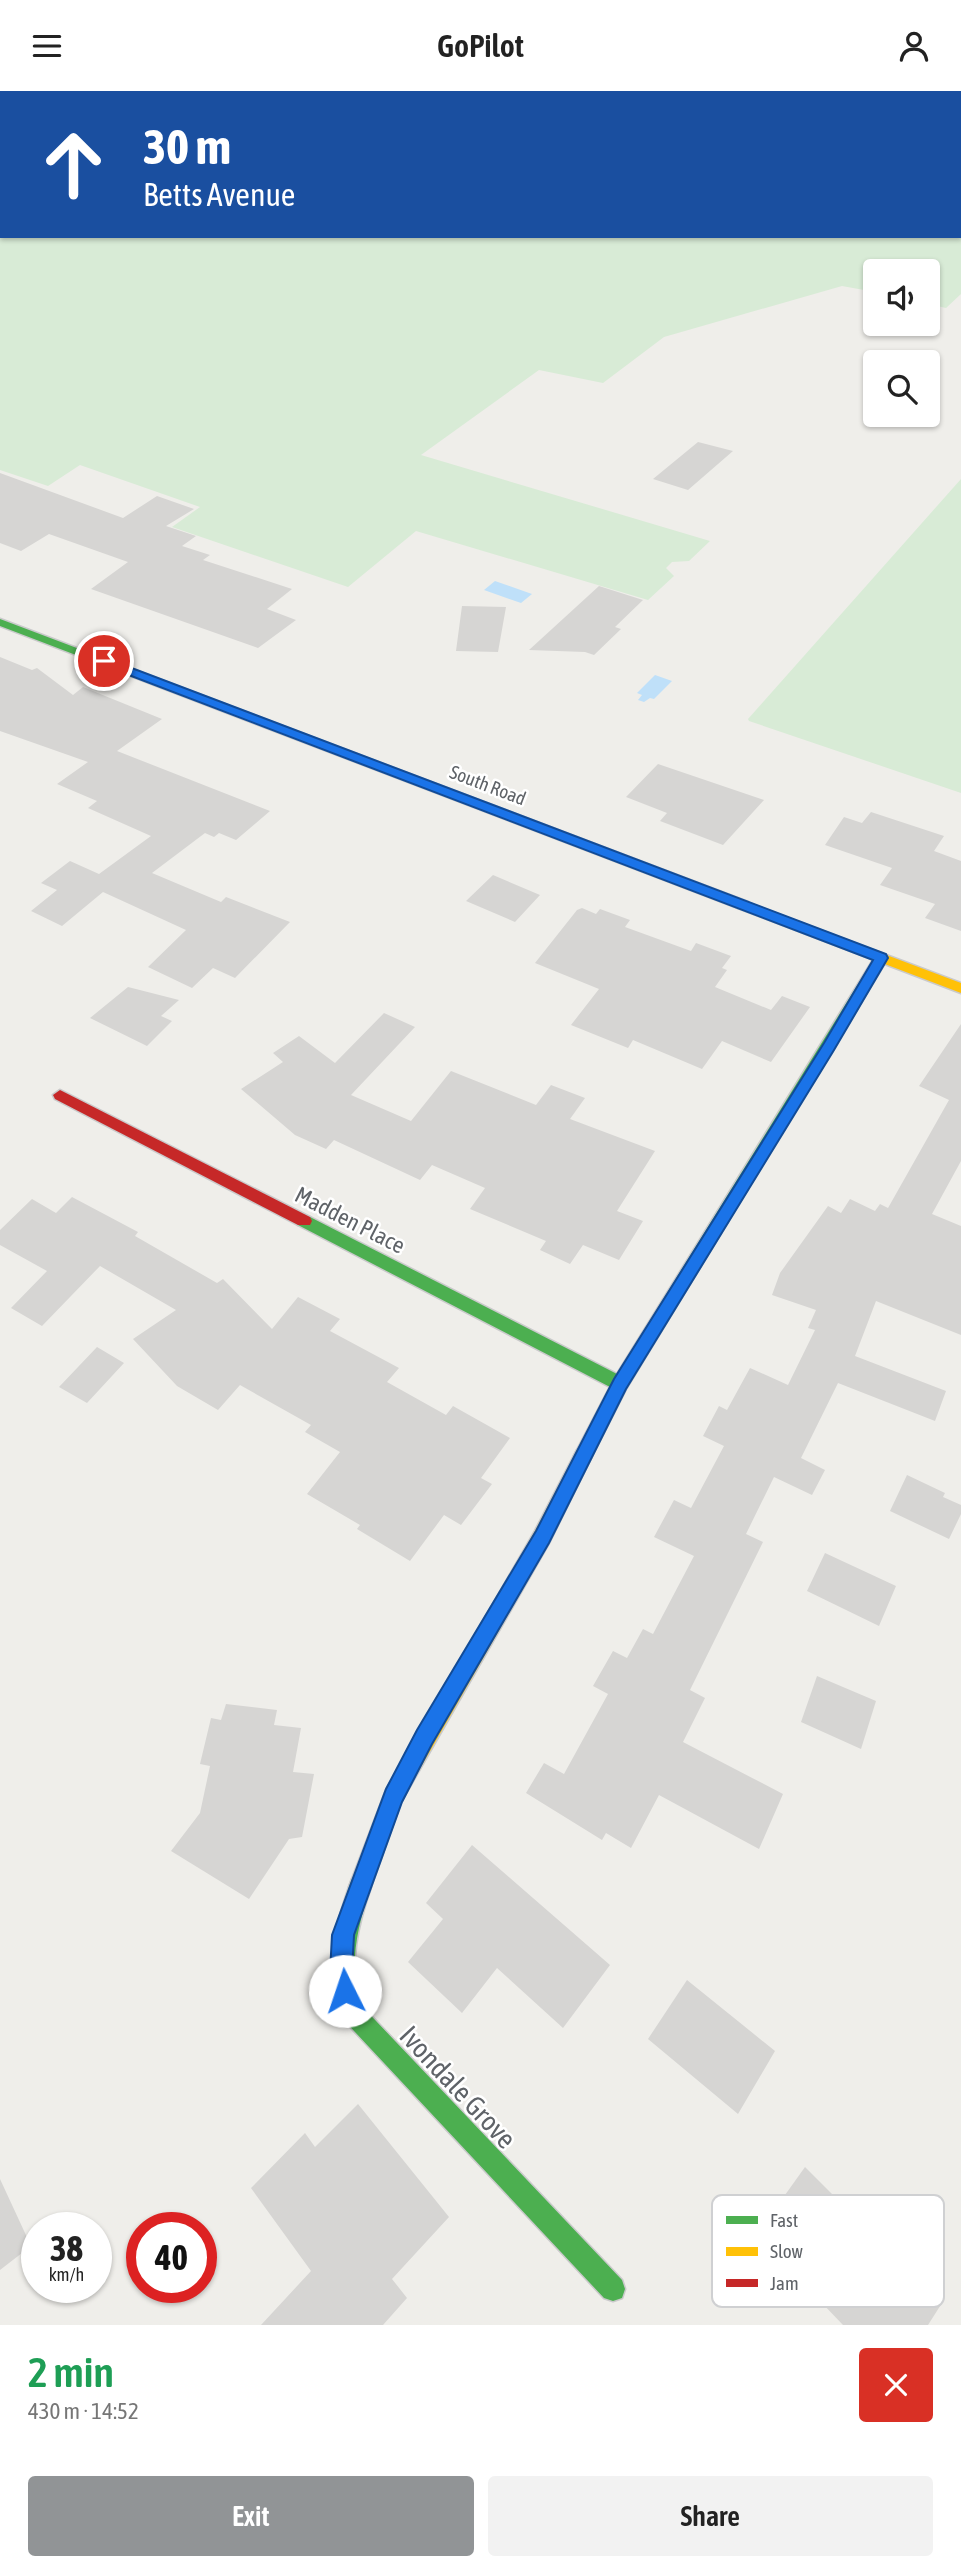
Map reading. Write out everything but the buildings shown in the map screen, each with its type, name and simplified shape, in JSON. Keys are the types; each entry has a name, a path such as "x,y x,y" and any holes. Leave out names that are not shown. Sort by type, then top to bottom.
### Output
{"street":[{"name":"South Road","path":"0,622 961,988"},
{"name":"Ivondale Grove","path":"613,2289 348,2008 341,1973 343,1935 393,1797 425,1737 542,1537 620,1384 836,1036 881,958"},
{"name":"Madden Place","path":"60,1095 620,1384"}],"green space":[{"path":"0,238 961,238 961,294 946,308 940,307 940,259 863,259 863,290 842,286 664,337 603,383 539,370 421,455 710,541 689,561 672,562 666,568 674,576 648,600 416,531 348,587 172,527 200,507 80,465 48,486 0,470"},
{"path":"961,479 961,793 749,721 748,719"}],"water":[{"path":"495,581 532,594 521,603 484,590"},
{"path":"655,675 672,681 654,699 650,698 644,702 638,700 642,695 637,693"}],"traffic: fast":[{"path":"0,622 743,905"},
{"path":"583,1456 620,1384 881,958"},
{"path":"304,1221 620,1384"},
{"path":"360,1887 343,1946 343,1973 348,2008 613,2289"}],"traffic: slow":[{"path":"743,905 961,988"},
{"path":"360,1887 393,1797 542,1537 583,1456"}],"traffic: jam":[{"path":"60,1095 304,1221"}],"route":[{"path":"104,661 881,958 829,1047 620,1384 542,1537 393,1797 343,1935 341,1973 345,1991"}]}
